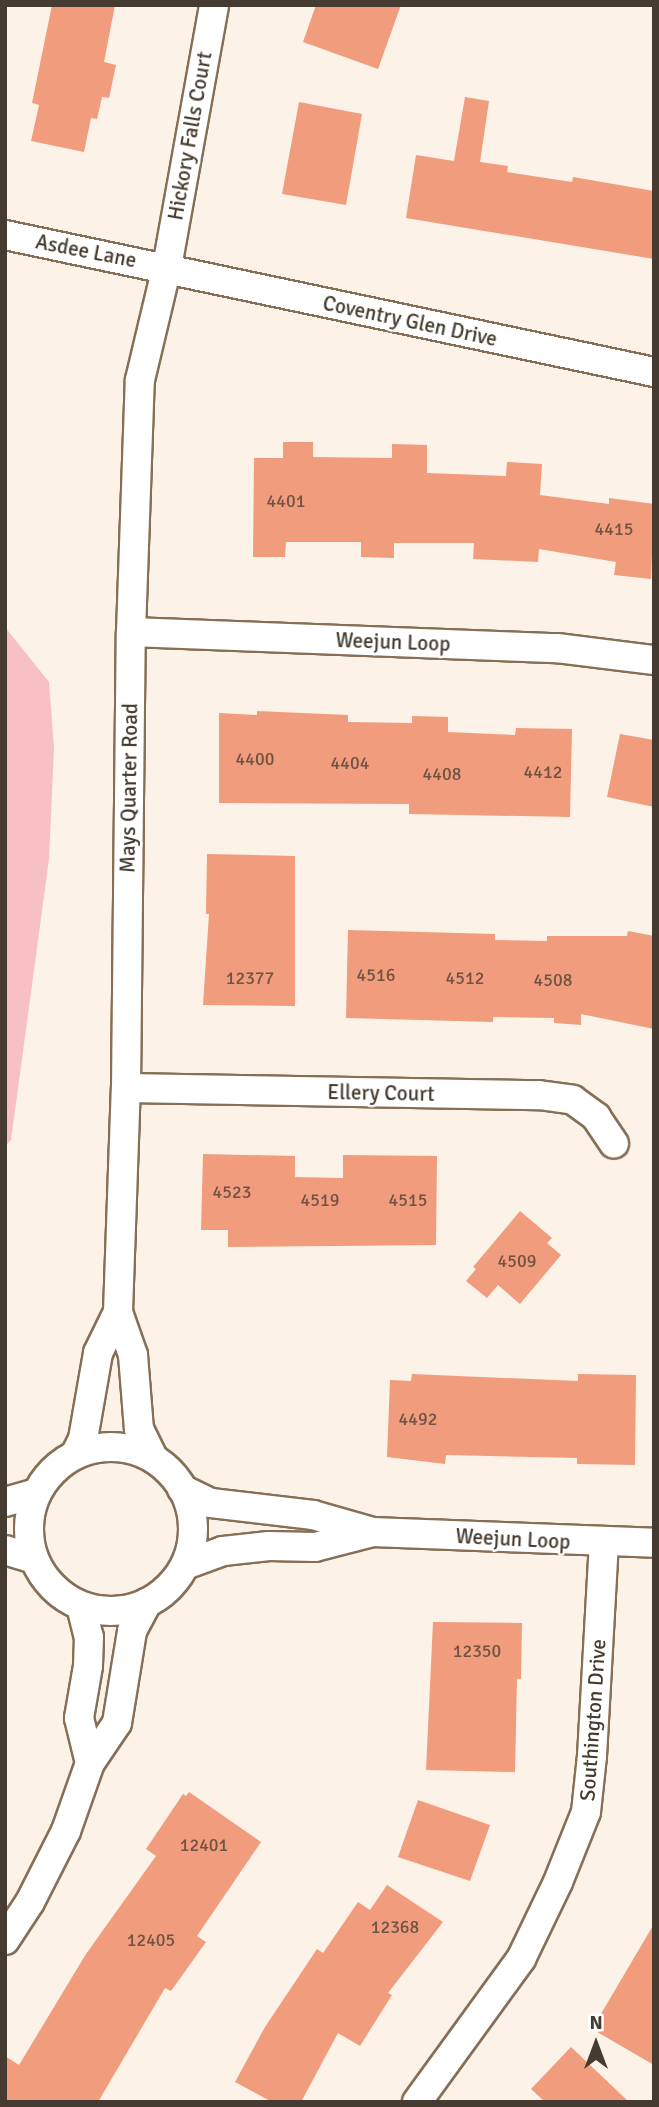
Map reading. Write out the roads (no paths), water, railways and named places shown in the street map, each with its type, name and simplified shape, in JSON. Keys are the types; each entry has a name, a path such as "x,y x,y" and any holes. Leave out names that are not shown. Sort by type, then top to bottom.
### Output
{"street":[{"name":"Hickory Falls Court","path":"167,267 214,5"},
{"name":"Asdee Lane","path":"5,235 167,267"},
{"name":"Coventry Glen Drive","path":"167,267 654,372"},
{"name":"Mays Quarter Road","path":"153,1458 139,1429 133,1355 118,1312 126,1088 131,632 140,380 167,267"},
{"name":"Weejun Loop","path":"131,632 557,648 654,660"},
{"name":"Ellery Court","path":"126,1088 539,1095 573,1100 596,1117 614,1144"},
{"name":"Mays Quarter Road","path":"75,1455 83,1439 98,1353 118,1312"},
{"name":"Mays Quarter Road","path":"101,1448 128,1449 153,1458 170,1472 182,1489 193,1526 185,1564 163,1593 147,1603 125,1610 103,1611 81,1606 61,1594 45,1579 34,1559 29,1526 37,1493 52,1471 75,1455 101,1448"},
{"name":"Weejun Loop","path":"182,1489 211,1503 313,1516 373,1532 654,1543"},
{"path":"5,1502 37,1493"},
{"name":"Weejun Loop","path":"185,1564 223,1551 269,1546 315,1547 373,1532"},
{"name":"Southington Drive","path":"416,2102 521,1959 558,1882 586,1812 593,1756 604,1543"},
{"path":"5,1549 34,1559"},
{"name":"Mays Quarter Road","path":"5,1940 30,1902 66,1831 90,1763 117,1723 132,1631 147,1603"},
{"path":"81,1606 89,1637 88,1666 79,1717 90,1763"}]}
